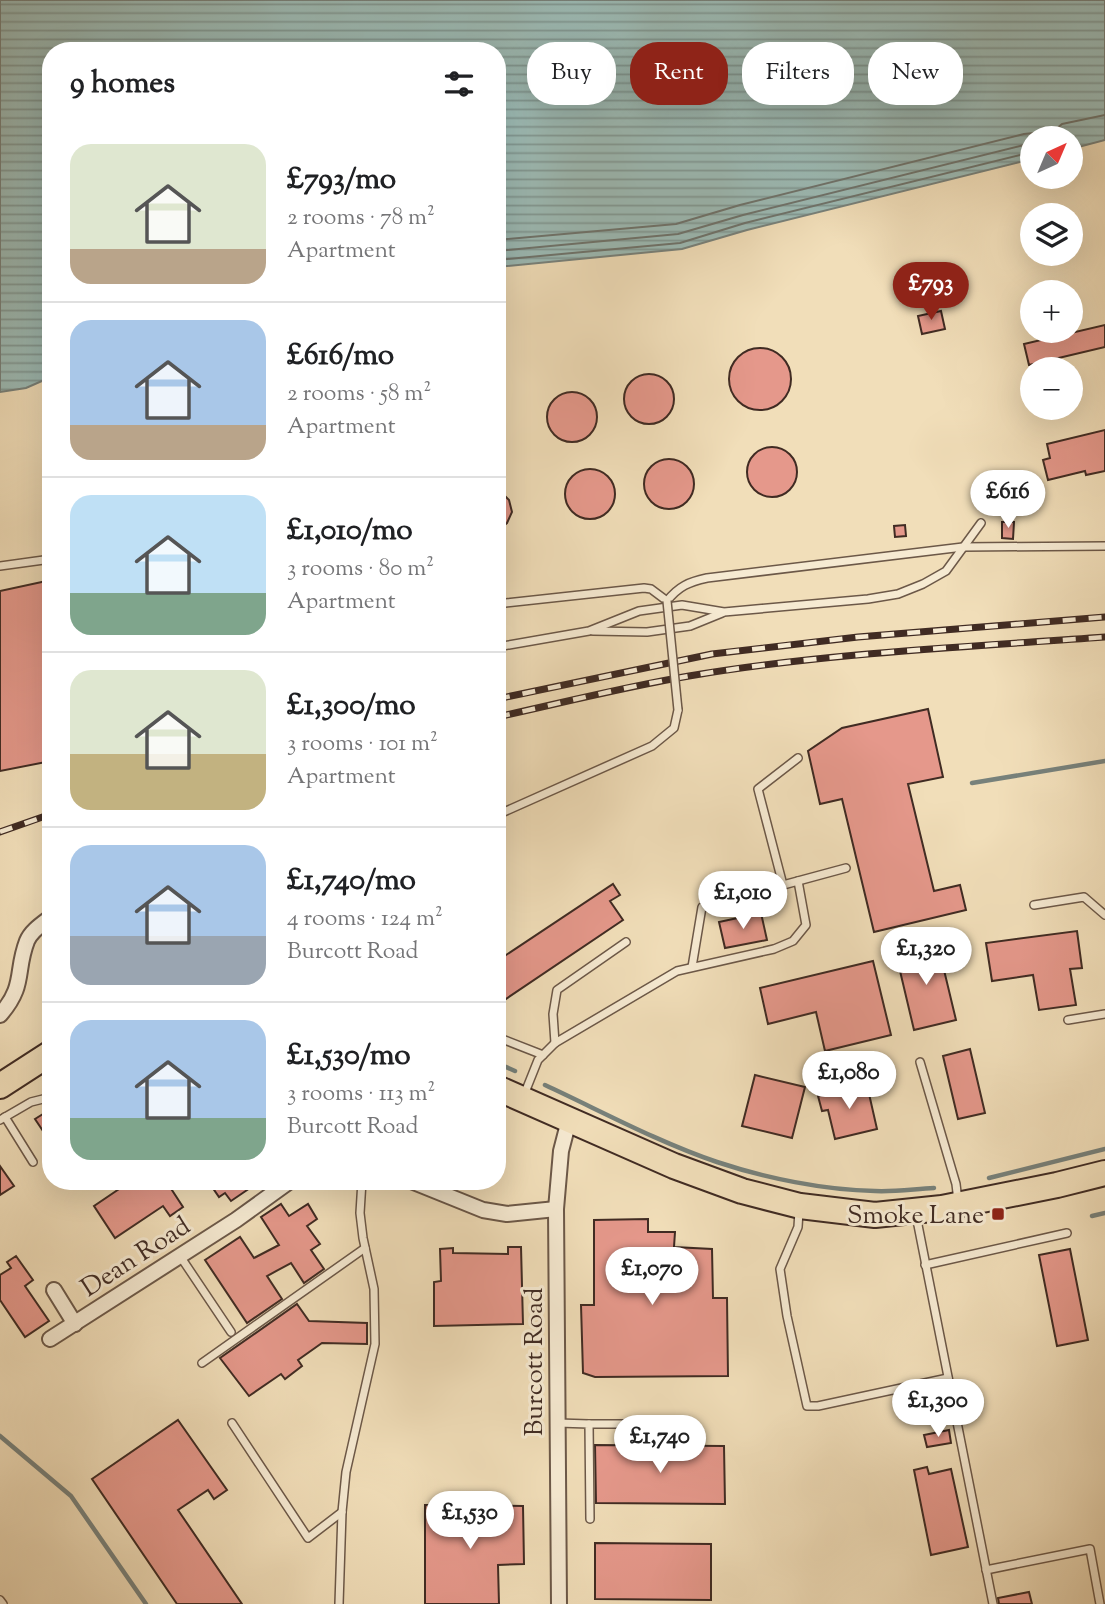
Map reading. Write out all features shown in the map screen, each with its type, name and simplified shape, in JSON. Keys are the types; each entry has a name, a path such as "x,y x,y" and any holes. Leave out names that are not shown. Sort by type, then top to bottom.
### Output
{"highway":[{"path":"8,1081 42,1059"},
{"path":"8,1081 42,1065"},
{"path":"506,1092 685,1170 742,1191 800,1206 875,1215 915,1211 1057,1185 1105,1172"}],"street":[{"path":"0,1015 15,996 27,941 33,931 42,924"},
{"name":"Burcott Road","path":"559,1604 556,1209 561,1150 569,1120"},
{"name":"Dean Road","path":"50,1339 236,1220 278,1190"},
{"path":"433,1190 483,1210 507,1214 556,1209"},
{"name":"Dean Road","path":"54,1290 75,1324"}],"lane":[{"path":"589,631 639,611 682,605 724,612 898,594 946,571 981,523"},
{"path":"506,811 652,746 674,728 678,710 667,601 677,588 707,578 963,547 1105,546"},
{"path":"0,566 42,560"},
{"path":"506,603 644,588 651,589 667,601"},
{"path":"506,645 589,631 658,630 690,626 724,612"},
{"path":"783,885 758,789 798,758"},
{"path":"692,967 702,907 846,869"},
{"path":"523,1099 538,1060 555,1043 677,971 774,949 793,941 806,925 798,881"},
{"path":"1034,905 1084,898 1105,915"},
{"path":"555,1043 553,1014 557,990 626,942"},
{"path":"1068,1020 1105,1014"},
{"path":"506,1041 543,1055"},
{"path":"920,1062 956,1184 959,1205"},
{"path":"33,1162 2,1118 31,1102 42,1099"},
{"path":"339,1604 342,1512 352,1439 375,1344 374,1289 360,1213 361,1190"},
{"path":"800,1206 798,1227 780,1269 787,1316 807,1406 818,1406 948,1378"},
{"path":"915,1211 993,1604"},
{"path":"925,1265 1067,1233"},
{"path":"202,1363 365,1248"},
{"path":"180,1255 231,1332"},
{"path":"232,1423 308,1538 342,1512"},
{"path":"558,1423 640,1424"},
{"path":"589,1424 590,1519"},
{"path":"986,1570 1090,1549 1100,1604"}],"water":[{"path":"0,0 1105,0 1105,140 1083,146 1083,126 1020,126 1020,162 747,230 682,249 506,266 506,42 42,42 42,381 26,388 0,392"}],"building":[{"path":"941,311 945,329 922,334 918,316"},
{"path":"1105,325 1105,347 1063,357 1027,357 1024,344 1083,343 1083,330"},
{"path":"760,348 782,357 791,379 782,401 760,410 738,401 729,379 738,357"},
{"path":"649,374 667,381 674,399 667,417 649,424 631,417 624,399 631,381"},
{"path":"572,392 590,399 597,417 590,435 572,442 554,435 547,417 554,399"},
{"path":"1105,430 1105,471 1086,475 1085,471 1048,480 1043,460 1050,458 1047,444"},
{"path":"772,447 790,454 797,472 790,490 772,497 754,490 747,472 754,454"},
{"path":"669,459 687,466 694,484 687,502 669,509 651,502 644,484 651,466"},
{"path":"590,469 608,476 615,494 608,512 590,519 572,512 565,494 572,476"},
{"path":"506,497 512,512 506,524"},
{"path":"1002,522 1014,522 1013,539 1002,538"},
{"path":"905,525 906,536 895,537 894,526"},
{"path":"42,582 42,763 0,771 0,591"},
{"path":"928,709 943,777 908,784 934,891 960,885 966,910 874,932 842,799 820,804 808,751 842,728"},
{"path":"613,884 620,895 610,901 623,920 506,999 506,955"},
{"path":"761,913 767,940 725,948 719,922"},
{"path":"1077,931 1082,968 1070,969 1076,1005 1039,1010 1033,975 992,981 986,943"},
{"path":"938,945 956,1020 914,1030 896,954"},
{"path":"873,961 891,1035 825,1051 816,1012 768,1024 760,988"},
{"path":"970,1049 985,1113 958,1119 943,1056"},
{"path":"755,1075 805,1087 792,1138 742,1126"},
{"path":"867,1085 877,1129 835,1139 828,1110 822,1111 818,1096"},
{"path":"42,1115 42,1130 35,1119"},
{"path":"0,1166 14,1186 0,1195"},
{"path":"118,1190 172,1190 183,1207 170,1216 163,1206 115,1238 94,1206"},
{"path":"214,1190 247,1190 231,1201 225,1193 219,1197"},
{"path":"281,1204 289,1216 308,1204 317,1219 307,1226 320,1244 311,1250 324,1269 304,1283 291,1263 267,1276 282,1299 247,1323 205,1260 240,1237 254,1258 279,1245 261,1217"},
{"path":"648,1219 648,1232 675,1232 674,1247 712,1249 713,1298 727,1298 728,1376 595,1377 583,1373 581,1305 594,1305 594,1220"},
{"path":"508,1247 521,1247 523,1324 434,1326 434,1282 441,1281 440,1249 453,1248 453,1253 508,1254"},
{"path":"1070,1249 1088,1340 1057,1346 1039,1255"},
{"path":"16,1256 33,1280 25,1286 49,1321 25,1337 0,1300 0,1275 11,1268 7,1262"},
{"path":"297,1304 309,1321 367,1323 367,1344 322,1343 298,1360 302,1366 285,1379 281,1374 249,1396 220,1358"},
{"path":"178,1420 227,1490 214,1499 208,1490 178,1510 242,1604 177,1604 92,1479"},
{"path":"949,1430 951,1443 927,1447 924,1435"},
{"path":"595,1445 724,1446 725,1504 596,1503"},
{"path":"927,1467 929,1474 951,1469 968,1547 931,1555 914,1470"},
{"path":"425,1505 523,1506 524,1564 498,1565 499,1604 425,1604"},
{"path":"595,1543 711,1544 711,1600 595,1599"},
{"path":"1029,1592 1032,1604 999,1604 998,1598"}],"waterway":[{"path":"972,783 1105,761"},
{"path":"506,1067 515,1071"},
{"path":"545,1085 673,1145 755,1173 815,1186 856,1190 934,1188"},
{"path":"989,1178 1105,1149"},
{"path":"1092,1216 1105,1213"},
{"path":"0,1436 71,1496 146,1604"}],"railway":[{"path":"506,697 712,654 858,637 1105,617"},
{"path":"506,715 641,685 741,668 896,652 1105,637"},
{"path":"0,832 42,817"}],"place":[{"name":"Smoke Lane","path":"998,1214"}]}
